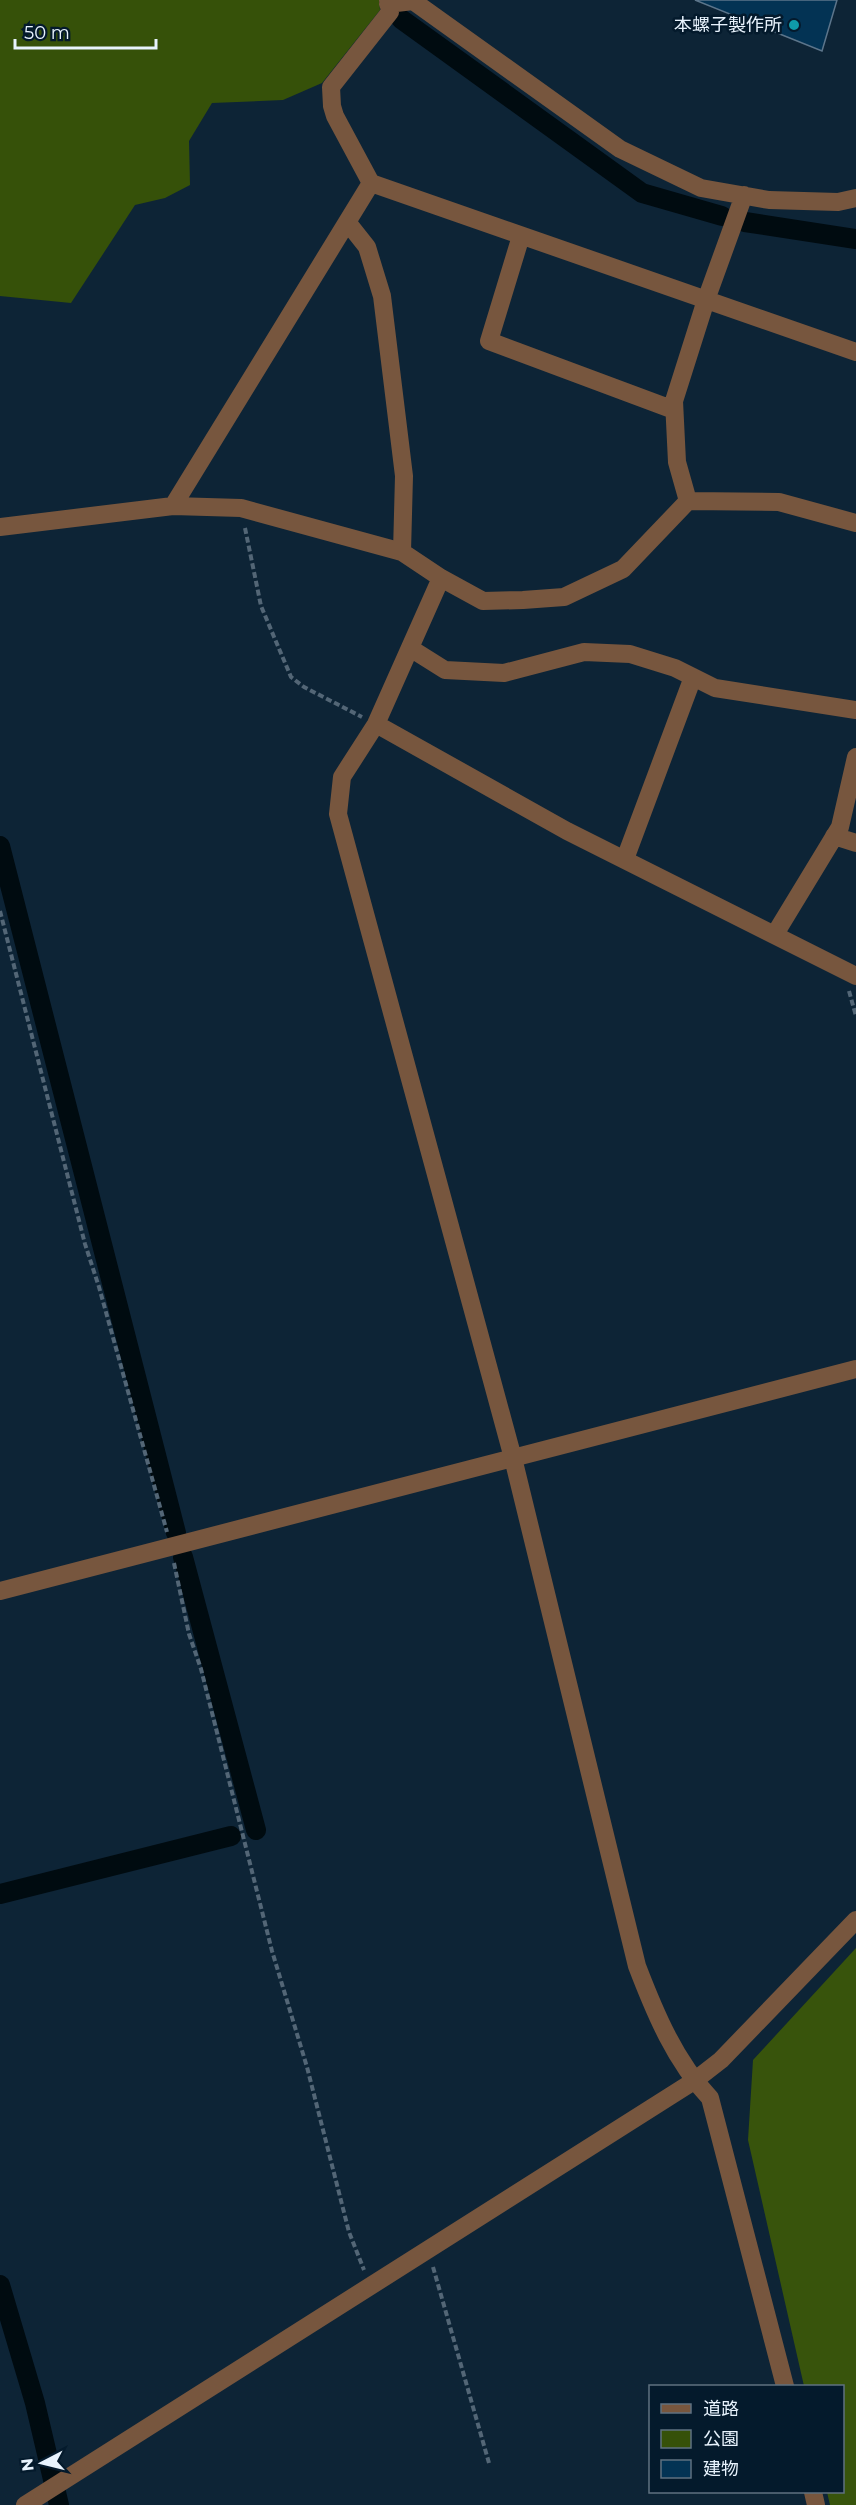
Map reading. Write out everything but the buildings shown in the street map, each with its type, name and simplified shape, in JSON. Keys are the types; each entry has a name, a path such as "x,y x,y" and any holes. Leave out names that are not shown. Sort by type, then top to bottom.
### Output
{"street":[{"path":"856,198 838,202 769,200 701,188 620,149 413,1 388,2 390,12 331,87 335,116 371,183 856,352"},
{"path":"173,506 371,183"},
{"path":"688,501 677,462 674,401 706,300 744,195"},
{"path":"348,223 367,247 382,296 404,476 402,552"},
{"path":"521,236 489,341 674,410"},
{"path":"0,527 173,506 241,508 402,552 441,578 483,601 564,597 623,569 688,501 779,502 856,524"},
{"path":"441,578 376,724 342,777 338,814 513,1458 637,1966 655,2014 694,2081 710,2098 785,2385"},
{"path":"410,648 446,669 504,673 584,652 630,654 675,668 715,688 856,710"},
{"path":"625,859 693,677"},
{"path":"376,724 567,831 856,976"},
{"path":"775,934 840,827 856,757"},
{"path":"834,836 856,843"},
{"path":"0,1591 856,1369"},
{"path":"25,2505 694,2081 721,2060 856,1920"}],"path":[{"path":"241,508 261,606 291,677 304,687 376,724"},
{"path":"0,911 85,1245 99,1287 171,1546 189,1634 201,1669 272,1951 307,2067 349,2232 370,2285"},
{"path":"427,2250 489,2463"}],"green space":[{"path":"0,0 379,0 380,10 322,83 283,100 212,103 189,141 190,185 165,198 135,205 71,303 0,296"},
{"path":"856,1948 856,2505 830,2505 827,2493 844,2493 844,2385 804,2385 748,2140 753,2060"}],"waterway":[{"path":"401,19 642,193 722,216"},
{"path":"745,222 856,239"},
{"path":"0,846 176,1533"},
{"path":"183,1557 256,1830"},
{"path":"0,1894 231,1836"},
{"path":"0,2285 35,2403 59,2505"}],"place":[{"name":"本螺子製作所","path":"794,25"}]}
